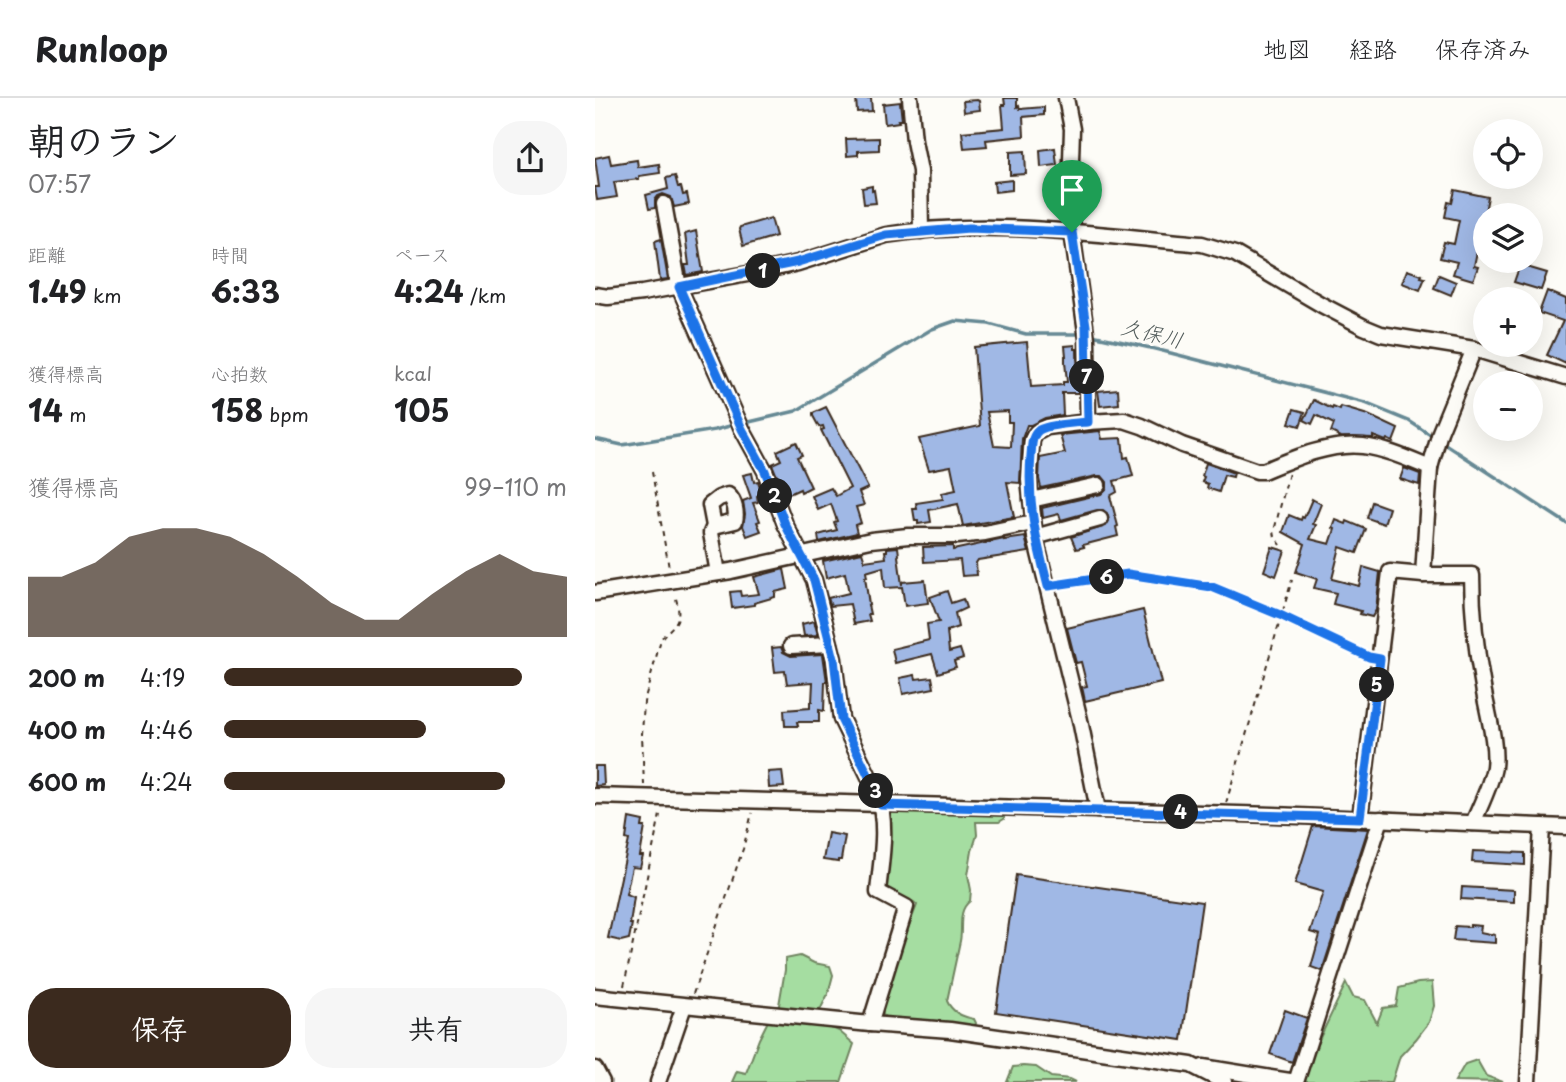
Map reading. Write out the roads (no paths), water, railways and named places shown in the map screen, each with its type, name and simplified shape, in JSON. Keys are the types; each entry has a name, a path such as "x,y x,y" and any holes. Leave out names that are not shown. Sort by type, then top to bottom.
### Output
{"street":[{"path":"910,98 920,171 921,231"},
{"path":"1066,98 1072,130 1072,232 1086,332 1088,422"},
{"path":"664,204 679,287 739,424 765,471 785,524 814,580 834,659 841,719 881,805 882,855 878,892 906,907 870,1024"},
{"path":"595,295 608,297 679,287 798,262 886,235 969,228 1072,232 1202,244 1235,254 1373,330 1473,349"},
{"path":"1423,575 1430,468 1438,439 1473,352"},
{"path":"1500,357 1566,377"},
{"path":"1098,810 1080,720 1034,530 1029,480 1032,440 1036,433 1047,427 1116,419 1132,422 1182,445 1257,471 1330,448 1360,446 1388,452 1430,468"},
{"path":"1031,500 1098,485"},
{"path":"595,593 718,573 871,540 1034,530 1100,519"},
{"path":"714,527 711,533 718,573"},
{"path":"1360,818 1390,572 1472,575 1472,611 1494,767 1473,823"},
{"path":"791,646 830,644"},
{"path":"595,796 1360,818 1566,827"},
{"path":"595,996 950,1030 1296,1082 1381,819"},
{"path":"1528,1082 1542,826"},
{"path":"658,1082 686,1006"},
{"path":"1191,1065 1224,1082"},
{"path":"595,1069 603,1082"}],"waterway":[{"name":"久保川","path":"745,423 796,411 932,329 955,321 989,324 1026,334 1081,334"},
{"name":"久保川","path":"1092,335 1365,403 1409,421 1435,438"},
{"name":"久保川","path":"595,439 622,445 737,424"},
{"name":"久保川","path":"1442,442 1566,523"}]}
